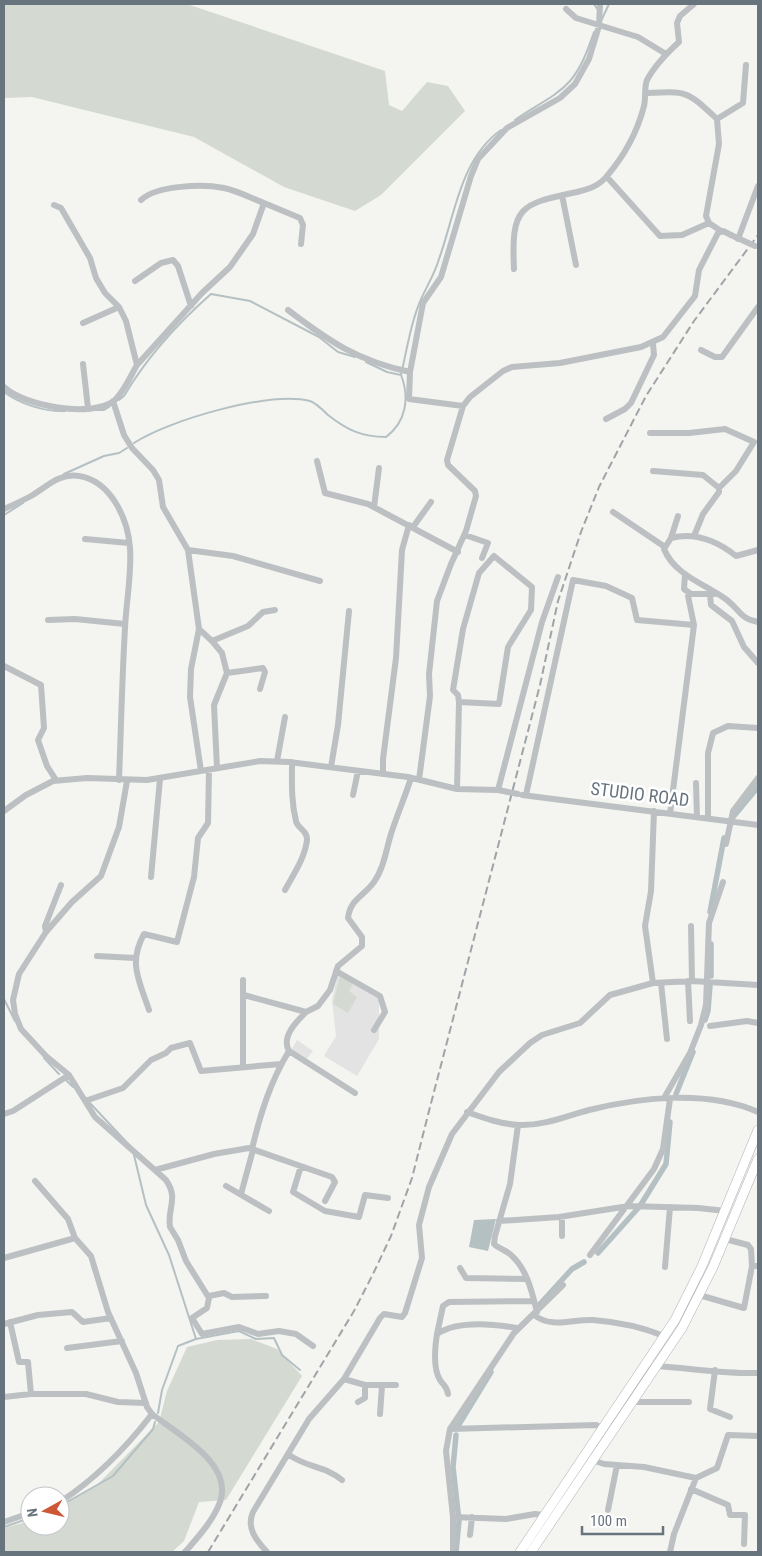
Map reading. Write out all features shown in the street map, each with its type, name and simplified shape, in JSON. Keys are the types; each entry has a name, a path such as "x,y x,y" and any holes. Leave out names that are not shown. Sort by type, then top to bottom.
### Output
{"main road":[{"path":"531,1552 633,1402 664,1336 702,1266 726,1212 758,1130"},
{"path":"520,1552 603,1428 682,1328 725,1239 758,1159"}],"street":[{"path":"464,406 409,399 405,371 423,303 441,277 470,176 478,159 506,128 560,98 575,84 589,59 598,23 600,4"},
{"path":"514,269 512,238 517,221 526,207 539,200 588,190 598,185 607,177 626,151 639,126 647,93 647,80 666,54 679,42 677,23 680,16 694,4"},
{"path":"566,9 576,18 598,23 638,38 666,54"},
{"path":"717,119 740,107 743,103 746,65"},
{"path":"647,93 675,92 692,95 717,119 719,144 706,209 709,223 721,231 756,247"},
{"path":"607,177 660,236 682,235 709,223"},
{"path":"141,200 154,192 205,186 242,193 300,218 303,225 301,244"},
{"path":"735,237 758,186"},
{"path":"562,195 576,265"},
{"path":"4,387 22,400 40,405 88,408 113,401 125,387 137,365 202,293 225,273 241,253 252,234 264,203"},
{"path":"54,205 61,208 74,229 106,294 119,307 126,321 137,365"},
{"path":"419,780 419,763 424,745 430,696 429,674 437,601 451,564 465,535 476,496 475,490 448,465 447,460 464,406 470,397 503,371 512,367 560,363 653,344 671,330 695,296 699,270 721,231"},
{"path":"135,281 161,263 173,260 178,266 190,306"},
{"path":"187,296 202,293"},
{"path":"83,323 119,307"},
{"path":"701,350 715,357 722,357 758,307"},
{"path":"288,310 335,345 381,366 405,371"},
{"path":"606,419 625,409 631,403 652,360 653,344"},
{"path":"83,364 88,408"},
{"path":"113,401 124,435 132,448 153,470 159,480 164,507 188,550 199,629 191,669 190,697 201,771"},
{"path":"650,433 689,433 725,429 754,442 736,471 719,488 719,492 703,514 694,536"},
{"path":"317,461 325,493 374,508 458,552"},
{"path":"374,508 379,468"},
{"path":"653,471 703,475 719,488"},
{"path":"4,509 34,495 51,481 61,477 79,476 95,482 108,491 119,507 130,548 119,780"},
{"path":"383,774 383,759 396,658 402,550 411,526 431,502"},
{"path":"613,512 665,547 667,556 685,574 712,594 727,600 744,618 758,622"},
{"path":"665,547 671,538 678,516"},
{"path":"465,535 488,543 482,558"},
{"path":"671,538 694,536 721,546 736,556 758,550"},
{"path":"85,539 129,543"},
{"path":"188,550 233,556 320,581"},
{"path":"456,789 459,702 458,695 453,690 454,668 479,573 494,556 532,588 531,610 508,646 499,704 459,702"},
{"path":"685,574 684,589 691,594 712,594"},
{"path":"498,790 542,622 558,577"},
{"path":"526,795 573,580 606,586 632,598 637,620 694,625"},
{"path":"670,814 694,625 687,601 691,594"},
{"path":"712,594 712,605 732,621 744,646 758,663"},
{"path":"212,641 248,626 262,612 275,610"},
{"path":"331,767 338,725 349,611"},
{"path":"48,620 75,619 125,624"},
{"path":"199,629 222,653 227,673 214,705 217,768"},
{"path":"4,666 41,685 44,728 38,740 56,780 26,794 4,811"},
{"path":"227,673 263,668 264,672 260,689"},
{"path":"277,761 285,717"},
{"path":"708,817 708,753 713,733 722,727 733,725 758,728"},
{"name":"STUDIO ROAD","path":"56,780 87,778 127,781 160,779 260,761 277,761 411,778 456,789 498,790 758,825"},
{"path":"285,890 296,870 307,840 306,835 296,824 291,786 292,762"},
{"path":"149,1010 138,978 135,958 136,948 144,934 177,942 194,877 198,838 208,823 209,770"},
{"path":"353,795 358,771"},
{"path":"355,1093 289,1051 286,1042 294,1024 306,1012 318,1006 330,990 338,966 362,946 362,937 348,918 349,909 354,900 374,882 384,860 391,833 411,778"},
{"path":"726,844 733,811 758,778"},
{"path":"151,877 160,779"},
{"path":"127,781 119,827 101,876 72,902 46,932 19,974 13,1000 15,1014 21,1029 46,1056 69,1075 87,1100 95,1117 156,1170 172,1189 173,1203 170,1227 178,1240 186,1261 208,1296 207,1308 192,1318 202,1334 239,1327 258,1334 278,1331 296,1334 313,1346"},
{"path":"696,783 697,817"},
{"path":"653,983 645,926 651,891 654,811"},
{"path":"590,1255 654,1169 663,1149 667,1099 690,1053 706,1005 709,924 714,902 723,882"},
{"path":"46,932 45,926 61,885"},
{"path":"690,1021 691,926"},
{"path":"97,956 135,958"},
{"path":"336,971 380,996 385,1012 374,1030"},
{"path":"243,980 243,1066"},
{"path":"267,1552 251,1530 249,1520 309,1418 344,1378 380,1318 384,1314 402,1317 405,1313 422,1258 419,1225 429,1187 452,1134 499,1072 530,1043 542,1035 580,1023 610,995 653,983 690,981 758,985"},
{"path":"661,983 668,1039"},
{"path":"244,995 306,1012"},
{"path":"710,1026 747,1021 758,1023"},
{"path":"87,1100 122,1088 151,1060 166,1053 171,1048 190,1043 201,1071 281,1064"},
{"path":"241,1194 260,1115 281,1064 289,1051"},
{"path":"4,1114 13,1111 69,1075"},
{"path":"467,1112 500,1123 518,1125 558,1120 590,1110 632,1102 667,1099 709,1099 727,1102 758,1112"},
{"path":"518,1125 510,1184 494,1244 514,1258 527,1279 536,1313 545,1323 593,1320 644,1328 664,1336"},
{"path":"156,1170 241,1148 252,1150 334,1179 335,1182 325,1201"},
{"path":"301,1166 293,1192 324,1211 359,1218 364,1195 388,1198"},
{"path":"35,1182 68,1219 75,1238 91,1256 111,1318 152,1414 200,1450 219,1475 222,1488 216,1511 185,1552"},
{"path":"226,1186 269,1211"},
{"path":"499,1221 562,1216 628,1206 670,1207 726,1212"},
{"path":"665,1267 670,1207"},
{"path":"562,1216 562,1236"},
{"path":"4,1258 75,1238"},
{"path":"699,1295 744,1308 755,1266 751,1247 725,1239"},
{"path":"460,1268 466,1278 527,1279"},
{"path":"453,1552 455,1517 446,1451 450,1429 486,1372 519,1327 536,1313 563,1285"},
{"path":"208,1296 224,1293 232,1297 266,1296"},
{"path":"448,1394 447,1386 440,1380 437,1370 437,1334 444,1306 448,1302 534,1301"},
{"path":"31,1394 28,1362 19,1362 7,1323 38,1315 72,1312 84,1322 111,1318"},
{"path":"437,1334 454,1328 479,1325 519,1327"},
{"path":"67,1348 122,1341"},
{"path":"652,1364 737,1374 758,1373"},
{"path":"715,1370 710,1409 730,1417"},
{"path":"344,1378 365,1385 396,1385"},
{"path":"358,1402 365,1398 365,1385"},
{"path":"380,1414 382,1386"},
{"path":"4,1397 31,1394 86,1394 118,1402 146,1403"},
{"path":"633,1402 689,1402"},
{"path":"70,1495 94,1479 127,1447 152,1414"},
{"path":"450,1429 596,1425 603,1428"},
{"path":"592,1460 617,1465 644,1467 696,1478 716,1468 728,1435 758,1436"},
{"path":"288,1454 306,1465 331,1470 342,1480"},
{"path":"608,1510 617,1465"},
{"path":"670,1552 674,1534 696,1478"},
{"path":"691,1489 728,1505 730,1515 745,1515 744,1544"},
{"path":"455,1517 506,1518 535,1514 544,1515"},
{"path":"4,1522 20,1516"},
{"path":"470,1534 472,1517"}],"shaded area":[{"path":"4,4 187,4 385,71 389,105 402,111 427,82 448,86 465,111 381,195 355,211 284,187 194,137 32,97 4,98"},
{"path":"338,973 379,997 379,1039 357,1076 324,1056 336,1036 332,1000"},
{"path":"340,976 353,984 349,991 357,997 348,1013 333,1004"},
{"path":"297,1040 313,1051 305,1061 290,1052"},
{"path":"496,1219 488,1251 469,1247 474,1220"},
{"path":"251,1339 277,1349 302,1376 226,1500 199,1502 184,1541 172,1552 4,1552 4,1528 20,1524 20,1536 70,1536 70,1501 95,1487 159,1422 167,1391 187,1347 217,1340"}],"waterway":[{"path":"594,4 598,10"},
{"path":"601,21 609,4"},
{"path":"515,120 570,81 581,64 594,32"},
{"path":"134,443 170,425 194,417 246,404 292,399 312,402 335,420 355,432 369,436 386,437 393,431 402,417 405,392 401,375 412,325 418,306 437,264 461,189 476,156 487,142 501,130"},
{"path":"119,400 124,396 163,342 211,294 250,301 319,337 338,352 355,357"},
{"path":"366,362 387,372 401,375"},
{"path":"4,392 17,400 33,406 65,411"},
{"path":"97,410 104,410 109,407"},
{"path":"64,474 104,456 119,453 127,448"},
{"path":"4,515 23,503"},
{"path":"733,817 758,787"},
{"path":"710,912 724,838"},
{"path":"711,944 711,976"},
{"path":"705,1020 708,1011 710,985"},
{"path":"4,999 15,1021"},
{"path":"676,1094 693,1052"},
{"path":"44,1058 59,1074"},
{"path":"66,1080 73,1087"},
{"path":"89,1102 132,1148"},
{"path":"598,1253 640,1206 666,1164 670,1122"},
{"path":"134,1155 146,1205 169,1255 196,1339"},
{"path":"540,1304 572,1269 584,1262"},
{"path":"158,1413 162,1390 178,1346 196,1339 239,1331 256,1339 274,1338 282,1355 300,1370"},
{"path":"458,1426 491,1372"},
{"path":"70,1500 113,1476 153,1429 155,1422"},
{"path":"456,1435 453,1467 459,1521 456,1552"},
{"path":"4,1527 20,1521"}],"railway":[{"path":"208,1552 354,1311 391,1236 412,1178 540,685 558,601 581,532 599,487 646,396 694,321 758,235"}]}
